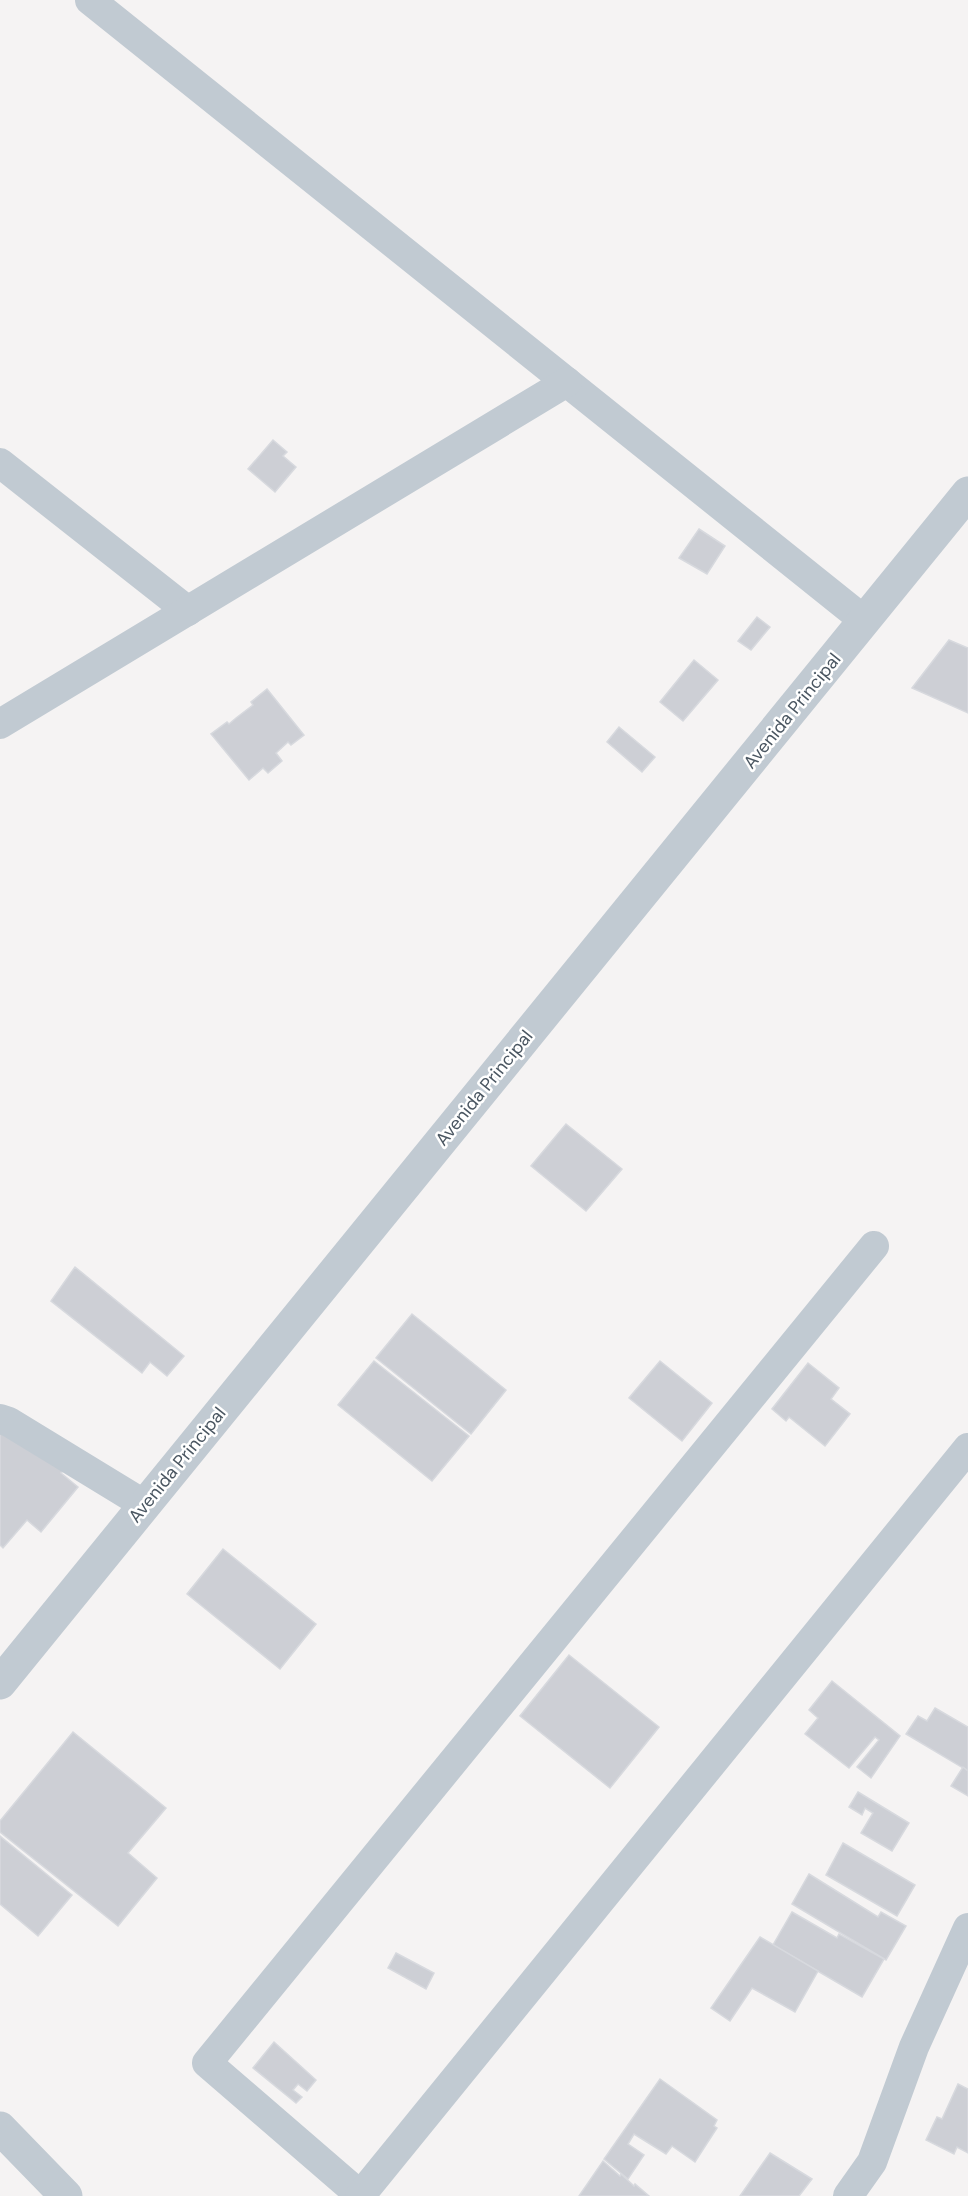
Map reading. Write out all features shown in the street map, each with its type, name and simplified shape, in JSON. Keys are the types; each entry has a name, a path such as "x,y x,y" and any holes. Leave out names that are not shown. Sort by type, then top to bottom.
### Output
{"street":[{"path":"90,0 865,621"},
{"path":"0,724 567,382"},
{"path":"0,463 188,611"},
{"name":"Avenida Principal","path":"0,1683 966,498"},
{"path":"874,1246 207,2064 360,2196 968,1448"},
{"path":"0,1419 9,1422 145,1505"},
{"path":"848,2196 872,2162 914,2047 968,1928"},
{"path":"0,2128 66,2196"}],"building":[{"path":"273,440 287,452 283,456 296,467 275,492 248,469"},
{"path":"699,529 725,546 707,574 679,558"},
{"path":"757,617 770,627 751,650 738,641"},
{"path":"949,640 968,648 968,713 912,688"},
{"path":"694,660 718,680 683,721 660,702"},
{"path":"267,689 304,735 291,745 288,742 276,753 282,761 268,773 263,768 249,780 211,734 227,722 229,724 253,705 251,702"},
{"path":"619,727 655,757 642,772 607,742"},
{"path":"566,1124 622,1169 586,1211 531,1166"},
{"path":"75,1267 184,1356 167,1376 150,1362 142,1373 51,1301"},
{"path":"412,1314 506,1390 471,1434 376,1358"},
{"path":"374,1361 469,1436 432,1481 338,1405"},
{"path":"660,1361 712,1403 682,1441 629,1398"},
{"path":"808,1363 839,1388 831,1399 850,1414 825,1446 789,1417 786,1421 772,1409"},
{"path":"0,1421 63,1471 61,1473 78,1487 41,1532 27,1520 3,1548 0,1545"},
{"path":"223,1549 316,1624 280,1669 187,1594"},
{"path":"569,1655 659,1727 610,1788 520,1716"},
{"path":"832,1681 900,1736 871,1778 857,1767 879,1740 875,1737 849,1768 805,1734 818,1718 809,1710"},
{"path":"935,1708 968,1727 968,1771 906,1734 918,1716 927,1721"},
{"path":"73,1732 166,1808 128,1853 157,1878 118,1926 0,1832 0,1821"},
{"path":"963,1767 968,1771 968,1796 951,1786"},
{"path":"858,1792 909,1823 892,1851 861,1833 873,1813 865,1808 862,1815 849,1807"},
{"path":"0,1836 72,1895 38,1936 0,1904"},
{"path":"843,1843 915,1885 897,1916 826,1875"},
{"path":"809,1874 878,1917 881,1912 906,1926 886,1960 792,1904"},
{"path":"792,1912 837,1938 839,1934 884,1959 862,1997 773,1945"},
{"path":"760,1937 818,1971 795,2012 752,1988 730,2021 711,2008"},
{"path":"396,1953 434,1973 426,1989 388,1968"},
{"path":"274,2042 316,2080 307,2091 298,2084 293,2090 302,2097 296,2103 253,2068"},
{"path":"660,2079 717,2120 714,2126 717,2128 695,2162 672,2146 666,2154 634,2134 628,2144 644,2155 628,2179 604,2159"},
{"path":"958,2084 968,2089 968,2153 957,2147 954,2154 926,2140 937,2117 942,2119"},
{"path":"770,2153 812,2179 799,2196 740,2196"},
{"path":"603,2161 620,2176 621,2174 649,2196 579,2196"}]}
